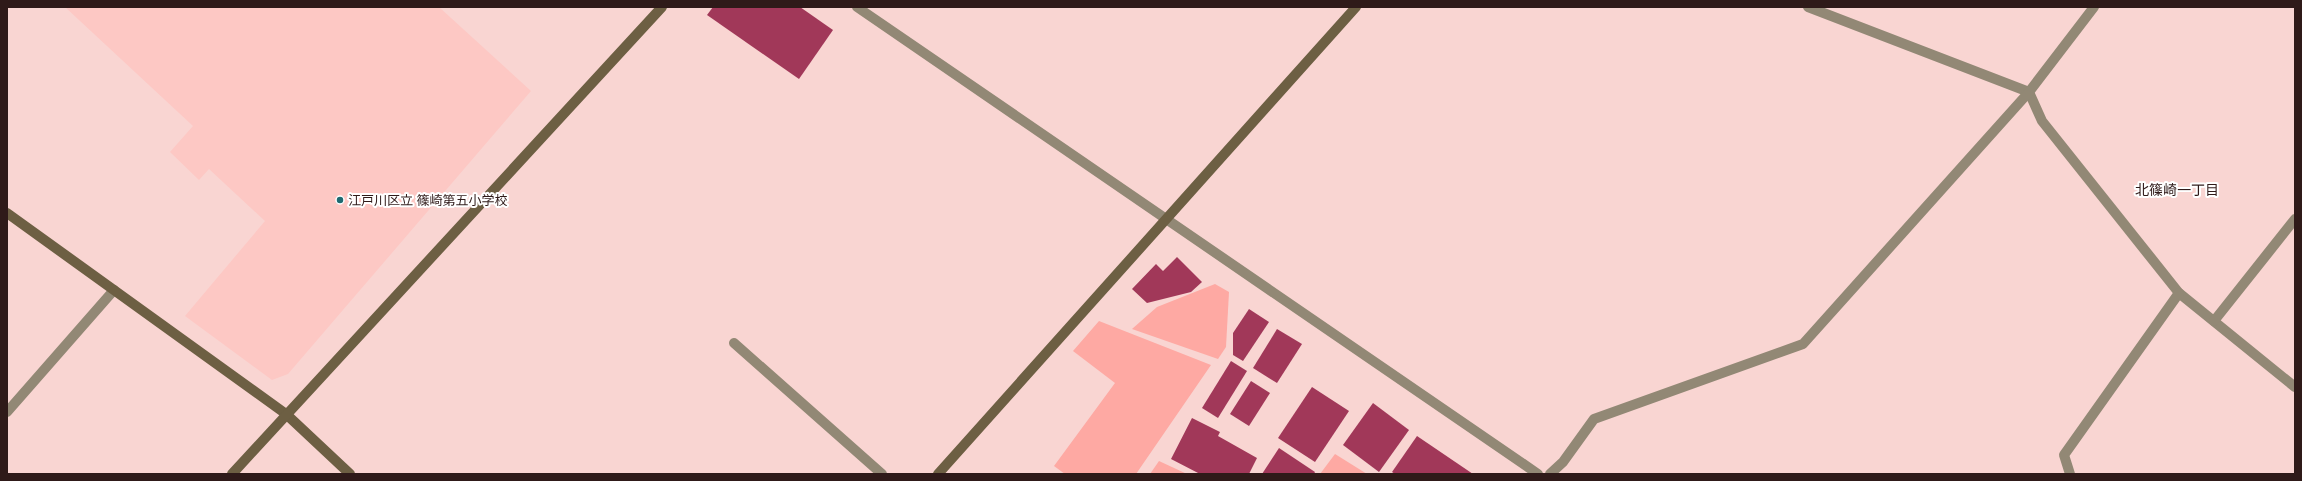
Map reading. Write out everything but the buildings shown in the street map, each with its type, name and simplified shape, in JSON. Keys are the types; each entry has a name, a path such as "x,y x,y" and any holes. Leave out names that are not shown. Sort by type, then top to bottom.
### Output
{"street":[{"path":"232,474 662,7"},
{"path":"856,7 1168,219 1538,474"},
{"path":"938,474 1168,219 1356,7"},
{"path":"1808,7 2029,92 2042,121 2180,293 2295,388"},
{"path":"1550,474 1563,462 1594,420 1803,344 2029,92 2094,7"},
{"path":"7,213 286,414 350,474"},
{"path":"2214,321 2295,219"},
{"path":"7,412 114,290"},
{"path":"2070,474 2064,455 2180,293"},
{"path":"734,344 882,474"}],"shaded area":[{"name":"江戸川区立 篠崎第五小学校","path":"65,7 439,7 531,91 288,374 272,380 185,316 265,221 209,169 199,180 170,152 193,126"},
{"path":"1215,284 1229,292 1226,347 1218,359 1132,329 1157,307"},
{"path":"1099,321 1211,365 1136,474 1065,474 1054,466 1115,383 1073,351"},
{"path":"1335,454 1367,474 1320,474"},
{"path":"1159,461 1187,474 1150,474"}],"place":[{"name":"江戸川区立 篠崎第五小学校","path":"340,200"}],"district":[{"name":"北篠崎一丁目","path":"2177,190"}]}
